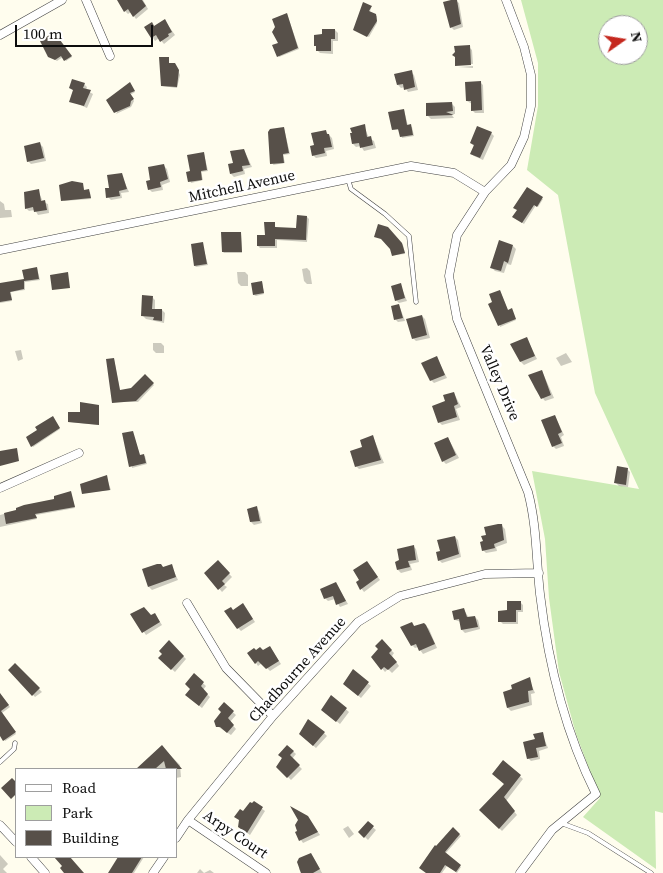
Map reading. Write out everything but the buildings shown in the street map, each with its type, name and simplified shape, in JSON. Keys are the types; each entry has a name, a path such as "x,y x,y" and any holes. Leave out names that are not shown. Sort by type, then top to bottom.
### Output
{"street":[{"path":"0,35 62,0"},
{"path":"86,0 110,56"},
{"name":"Valley Drive","path":"506,0 524,47 531,75 531,106 524,137 512,165 485,192 457,235 449,276 457,319 528,492 535,517 543,614 563,714 576,753 596,794 561,822"},
{"name":"Mitchell Avenue","path":"0,250 411,166 454,173 485,192"},
{"path":"0,488 79,453"},
{"name":"Chadbourne Avenue","path":"178,835 188,820 273,716 358,622 400,596 485,574 539,573"},
{"path":"186,603 226,668 273,716"},
{"name":"Arpy Court","path":"188,820 266,873"},
{"path":"520,873 552,830 561,822"},
{"path":"0,824 15,841"},
{"path":"31,858 44,873"},
{"path":"153,873 163,858"}],"lane":[{"path":"348,179 351,189 386,214 409,236 416,302"},
{"path":"0,762 14,749 14,743"},
{"path":"561,822 588,833 651,873"}],"green space":[{"path":"521,0 663,0 663,813 655,811 656,869 583,817 600,798 576,734 559,672 549,598 545,539 532,471 639,489 595,393 558,195 527,170 538,106 538,63"}]}
